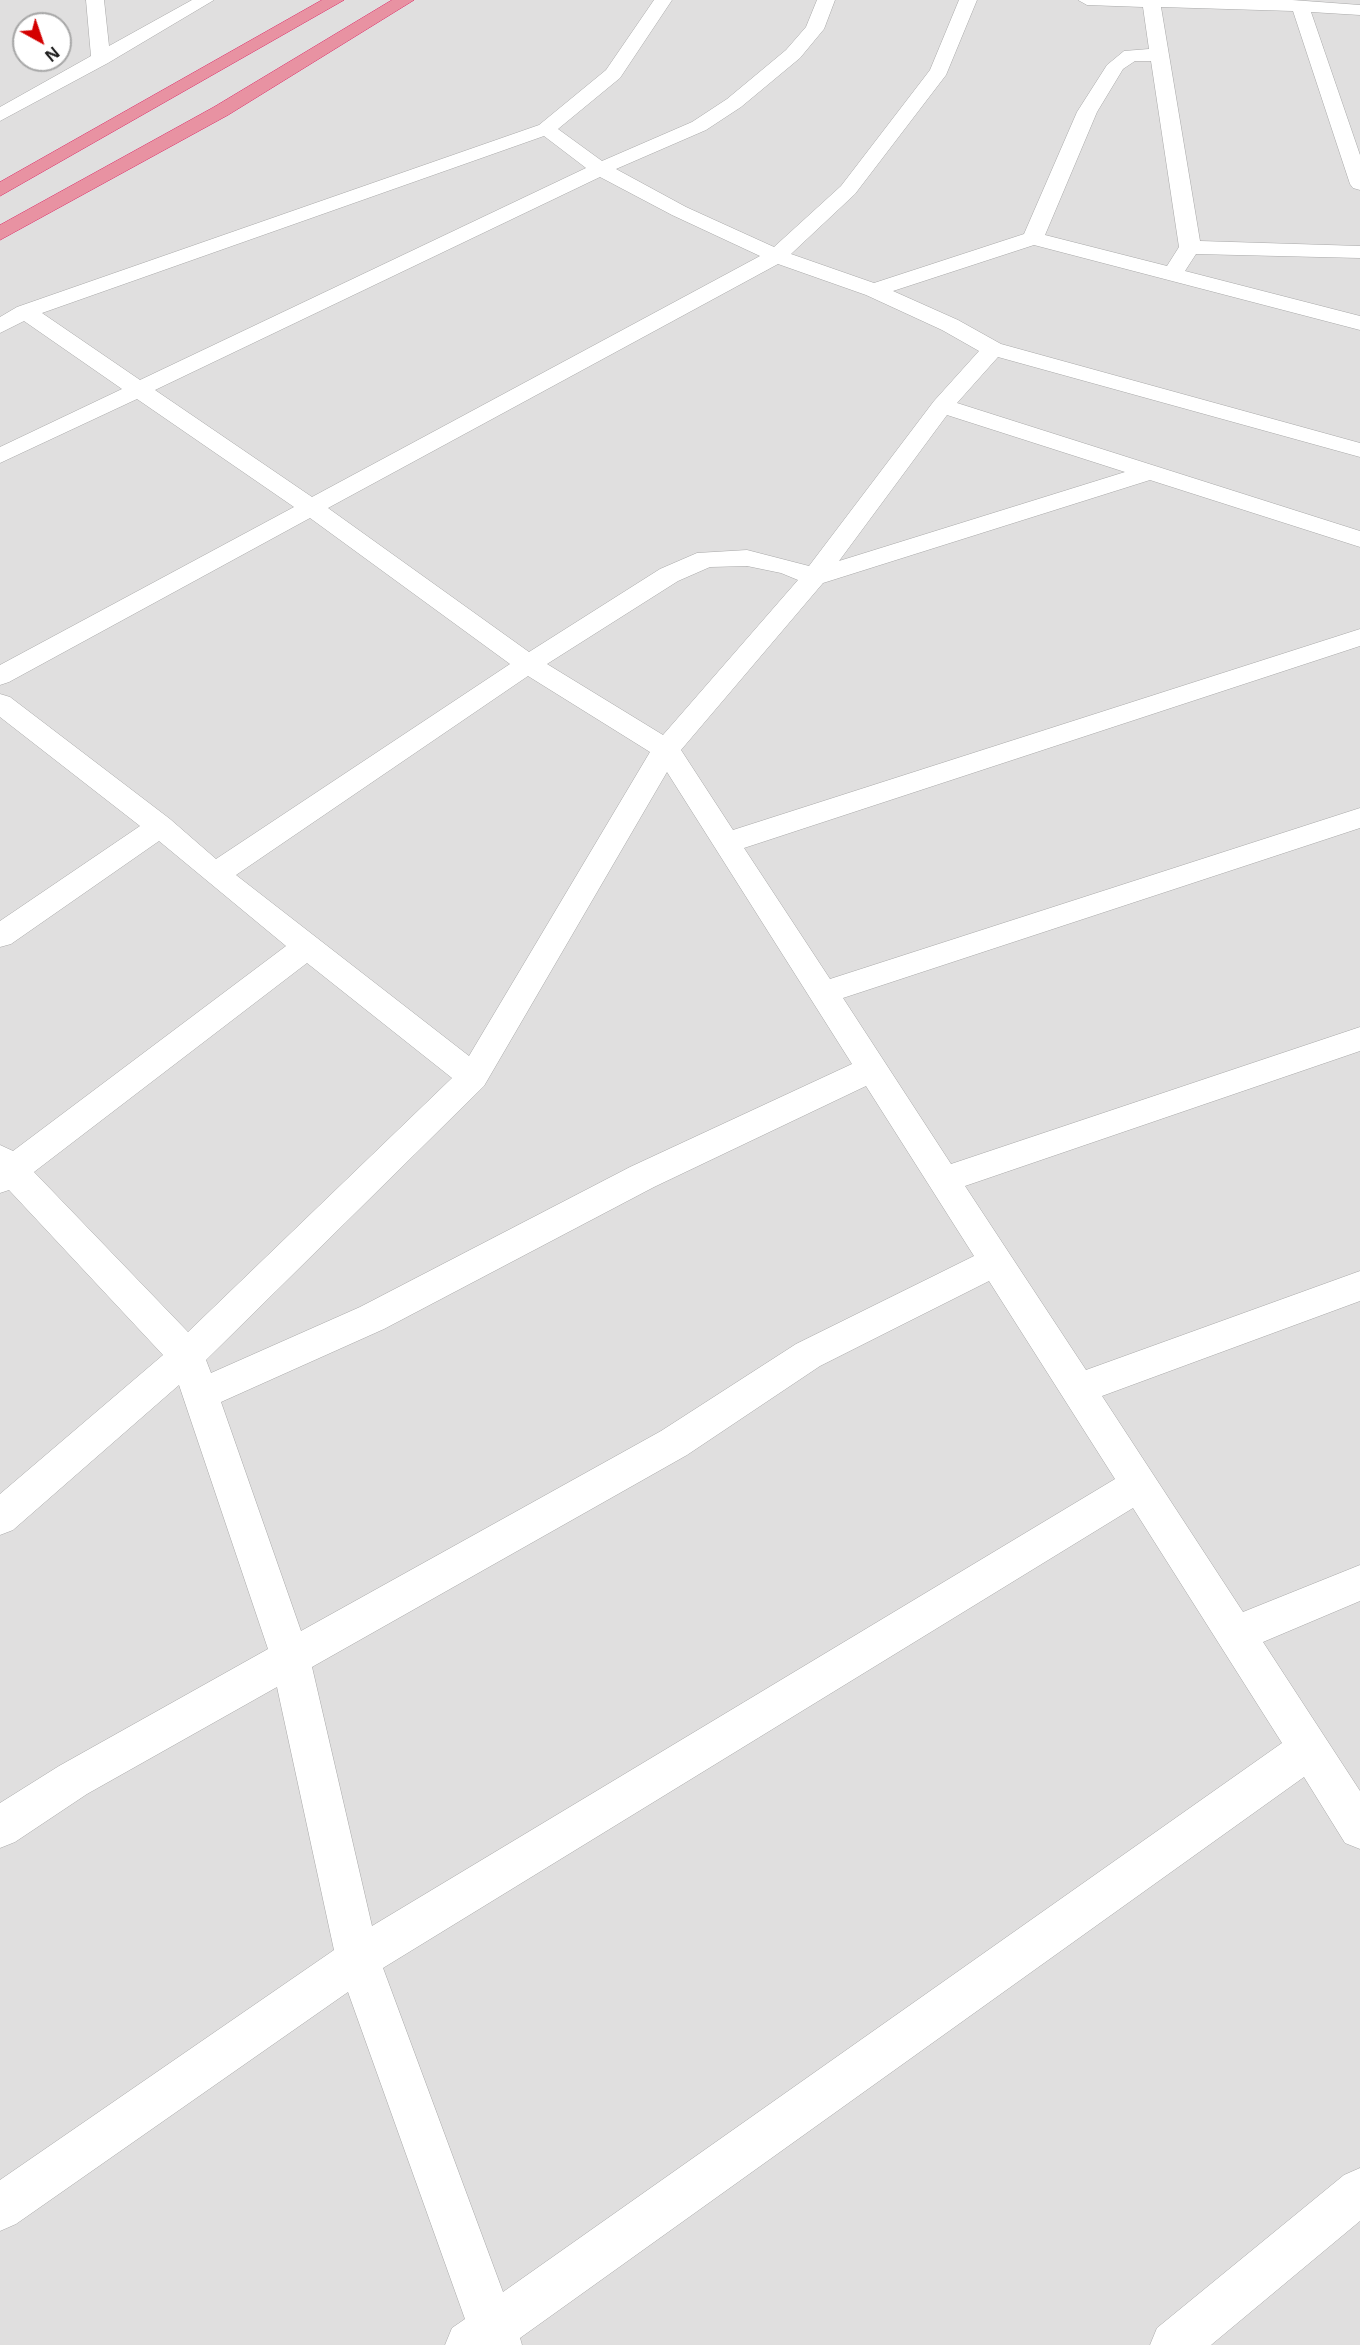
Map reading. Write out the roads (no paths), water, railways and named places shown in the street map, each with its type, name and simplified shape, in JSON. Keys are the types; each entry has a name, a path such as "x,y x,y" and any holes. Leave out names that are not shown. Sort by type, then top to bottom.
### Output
{"highway":[{"path":"0,190 335,0"},
{"path":"0,234 221,111 405,0"}],"street":[{"path":"95,0 100,59"},
{"path":"0,115 205,0"},
{"path":"0,326 25,312 546,129 613,74 663,0"},
{"path":"0,456 600,169 699,126 734,103 793,54 814,29 826,0"},
{"path":"0,676 776,256 848,190 939,71 968,0"},
{"path":"1096,0 1272,2 1360,10"},
{"path":"1151,1 1190,247 1172,274"},
{"path":"1300,6 1360,184"},
{"path":"1033,238 1087,112 1116,65 1131,55 1161,55"},
{"path":"546,129 600,169 679,211 776,256 874,290 950,325 993,349 1360,450"},
{"path":"874,290 1033,238 1360,323"},
{"path":"1190,247 1360,252"},
{"path":"25,312 312,508 528,664 666,749 1360,1828"},
{"path":"0,1518 187,1356 473,1077 666,749 813,577 942,406 993,349"},
{"path":"942,406 1360,539"},
{"path":"215,874 528,664 669,575 706,559 747,558 787,566 813,577 1147,473"},
{"path":"726,843 1360,637"},
{"path":"0,703 160,826 215,874 473,1077"},
{"path":"823,993 1360,818"},
{"path":"0,936 160,826"},
{"path":"308,946 4,1169 187,1356 202,1394 291,1660 358,1959 486,2339 1309,1749"},
{"path":"943,1180 1360,1039"},
{"path":"202,1394 372,1318 642,1177 871,1069"},
{"path":"0,1827 73,1780 291,1660 674,1443 808,1355 996,1262"},
{"path":"1078,1389 1360,1286"},
{"path":"0,2208 358,1959 1139,1484"},
{"path":"1235,1634 1360,1583"},
{"path":"1174,2345 1360,2191"}]}
